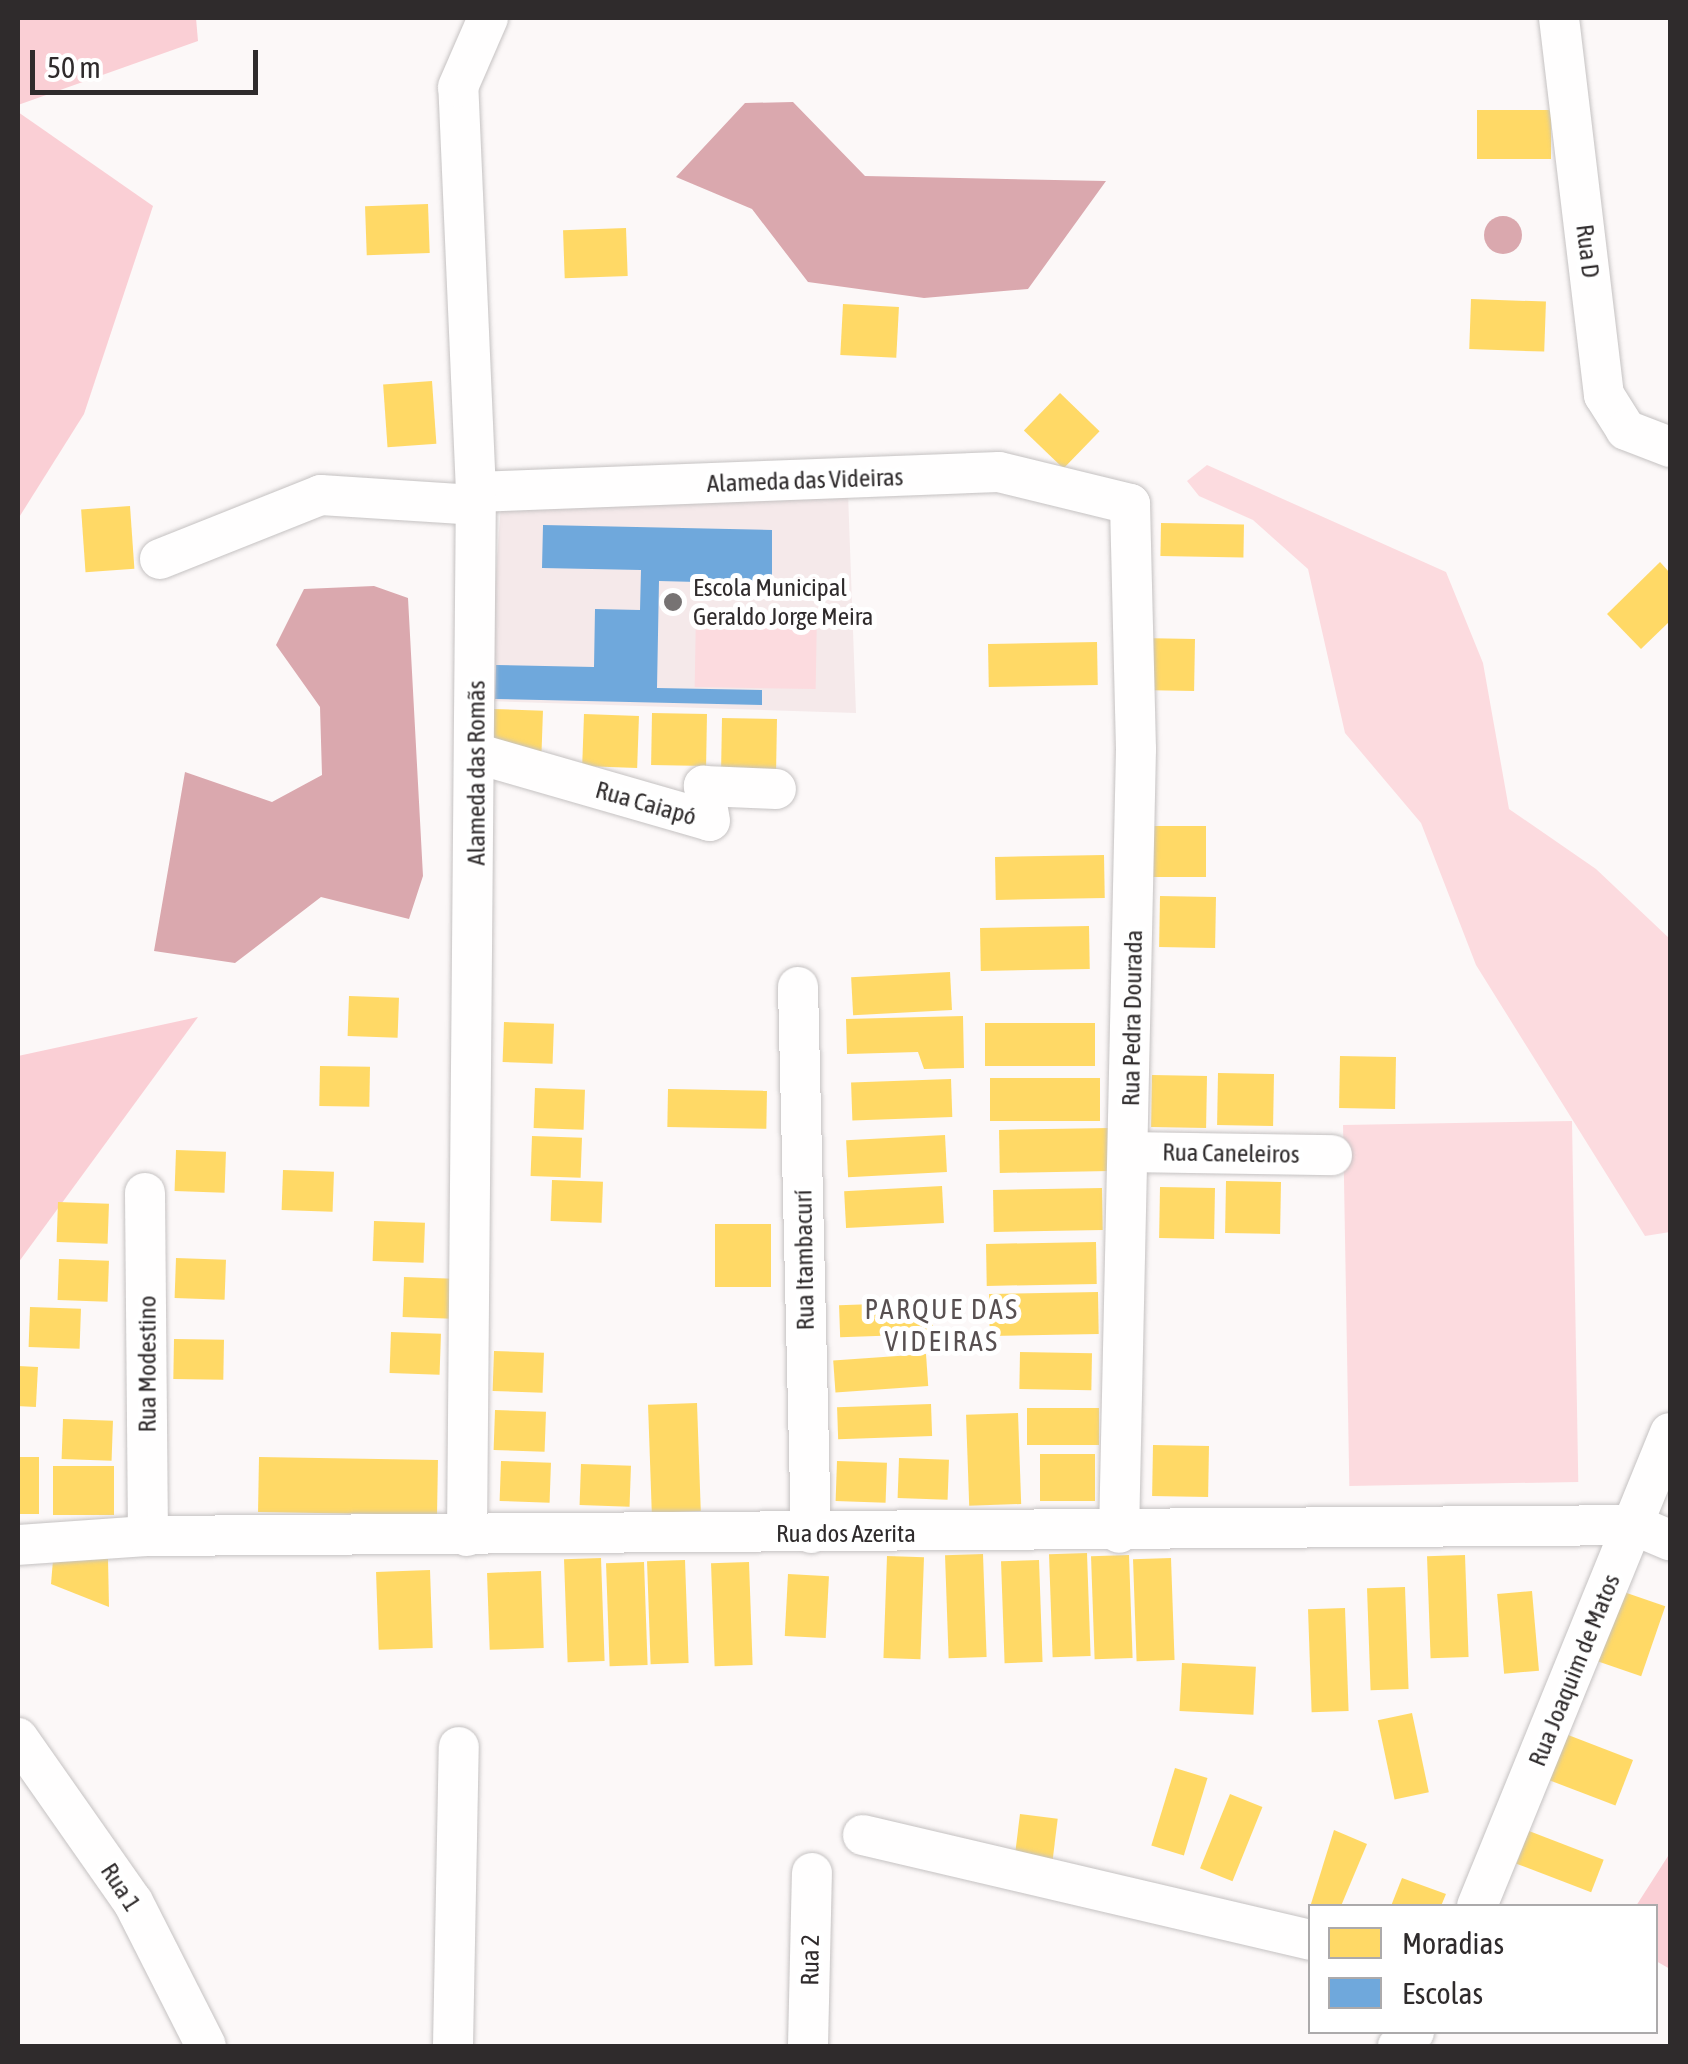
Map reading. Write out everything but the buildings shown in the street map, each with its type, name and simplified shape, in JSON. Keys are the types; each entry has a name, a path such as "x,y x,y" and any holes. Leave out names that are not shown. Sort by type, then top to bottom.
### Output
{"street":[{"name":"Alameda das Romãs","path":"467,1536 478,754 475,499 458,88 488,18"},
{"name":"Rua D","path":"1559,18 1604,395 1626,430 1670,447"},
{"name":"Alameda das Videiras","path":"160,559 321,495 475,499 999,472 1130,504"},
{"name":"Rua Pedra Dourada","path":"1119,1533 1130,1152 1130,504"},
{"name":"Rua Caiapó","path":"478,754 710,821 704,786 776,789"},
{"name":"Rua Itambacurí","path":"798,987 810,1533"},
{"name":"Rua Caneleiros","path":"1130,1152 1332,1155"},
{"name":"Rua Modestino","path":"145,1193 148,1536"},
{"name":"Rua Joaquim de Matos","path":"1478,1904 1670,1433"},
{"name":"Rua dos Azerita","path":"18,1546 148,1536 1119,1533 1634,1525 1670,1540"},
{"name":"Rua 1","path":"18,1738 134,1902 206,2046"},
{"path":"453,2046 459,1746"},
{"path":"862,1835 1308,1940"},
{"name":"Rua 2","path":"808,2046 812,1874"}],"shaded area":[{"path":"18,18 196,18 198,41 18,105"},
{"path":"793,102 865,176 1106,181 1028,289 924,298 808,282 752,209 676,177 745,103"},
{"path":"18,112 153,206 84,414 18,519"},
{"path":"1503,216 1517,221 1522,235 1517,249 1503,254 1489,249 1484,235 1489,221"},
{"path":"1207,465 1446,572 1483,663 1509,809 1596,869 1670,939 1670,1232 1645,1236 1476,965 1421,823 1345,733 1308,569 1253,520 1199,496 1187,481"},
{"name":"Escola Municipal Geraldo Jorge Meira","path":"848,493 856,713 487,701 501,503"},
{"path":"374,586 408,598 423,876 409,919 321,897 235,963 154,951 185,772 272,802 322,775 320,707 276,645 304,589"},
{"path":"696,611 817,613 816,689 695,687"},
{"path":"198,1017 18,1263 18,1056"},
{"path":"1572,1121 1578,1482 1349,1486 1343,1125"},
{"path":"1670,1853 1670,1969 1658,1962 1658,1904 1637,1904"}],"place":[{"name":"Escola Municipal Geraldo Jorge Meira","path":"673,602"}],"district":[{"name":"PARQUE DAS VIDEIRAS","path":"942,1325"}]}
